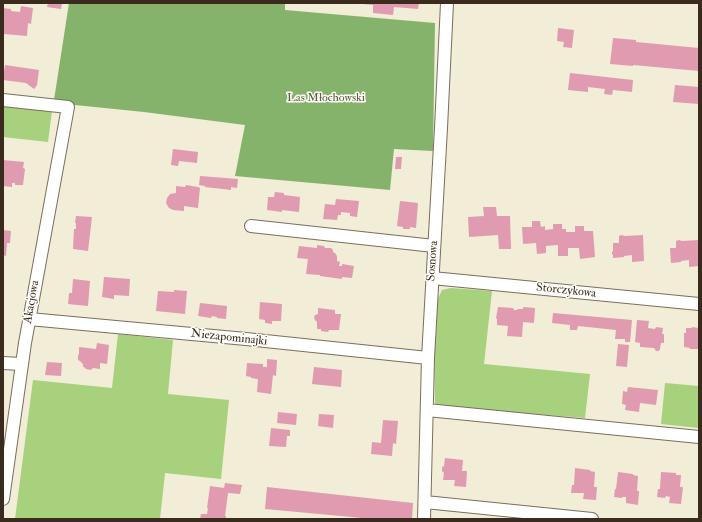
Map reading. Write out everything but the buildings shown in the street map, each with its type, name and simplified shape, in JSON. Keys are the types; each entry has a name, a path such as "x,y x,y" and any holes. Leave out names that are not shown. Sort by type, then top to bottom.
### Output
{"street":[{"name":"Sosnowa","path":"424,519 428,358 447,3"},
{"name":"Akacjowa","path":"3,100 68,107 21,364 3,499"},
{"path":"251,226 434,246"},
{"name":"Storczykowa","path":"432,278 699,304"},
{"name":"Niezapominajki","path":"29,319 238,338 428,358"},
{"path":"3,362 21,364"},
{"path":"427,410 699,437"},
{"path":"425,502 592,519"}],"green space":[{"name":"Las Młochowski","path":"69,3 285,3 285,10 435,23 433,151 394,149 390,190 235,176 245,125 75,105 54,100"},
{"path":"3,105 52,111 48,142 3,137"},
{"path":"451,288 492,291 484,364 590,374 585,418 435,406 434,344 436,303 442,290"},
{"path":"118,334 173,340 168,394 229,400 221,479 165,473 160,519 15,519 33,380 112,388"},
{"path":"665,383 699,386 699,428 661,424"}]}
